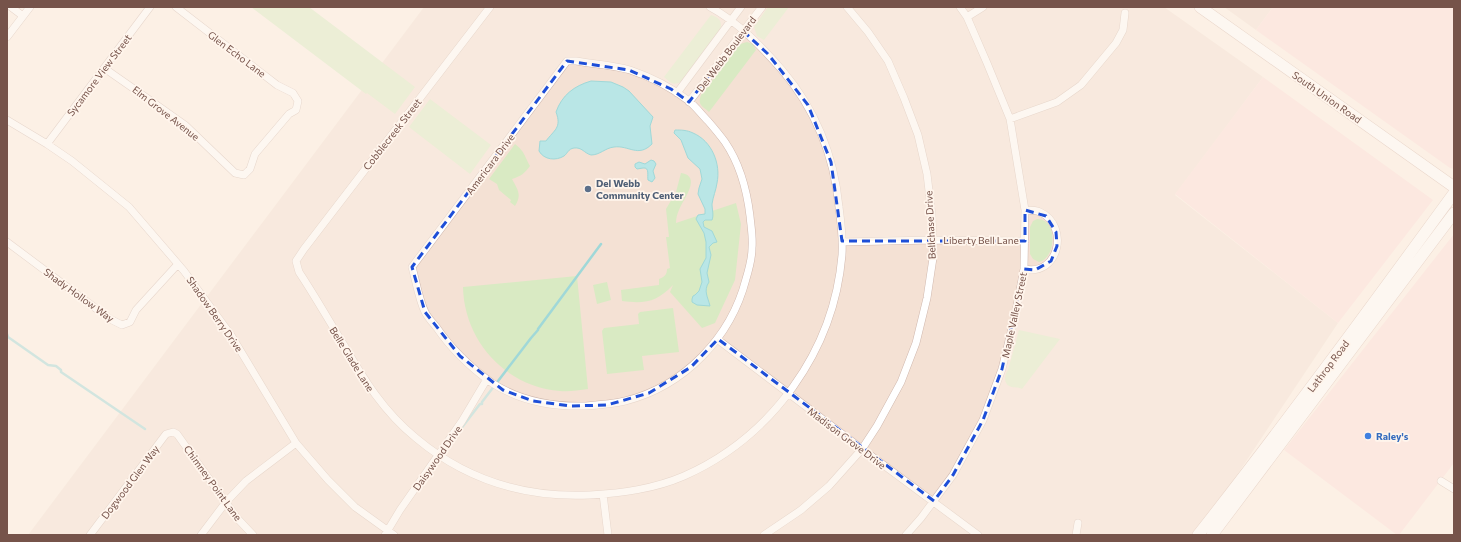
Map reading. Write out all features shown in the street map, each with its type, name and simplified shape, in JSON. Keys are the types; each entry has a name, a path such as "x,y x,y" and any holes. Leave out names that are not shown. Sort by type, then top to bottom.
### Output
{"main road":[{"name":"South Union Road","path":"1200,7 1454,187"},
{"name":"Lathrop Road","path":"1212,535 1341,349 1454,193"},
{"name":"Lathrop Road","path":"1198,535 1279,439 1454,213"}],"street":[{"path":"11,7 23,16"},
{"path":"7,37 30,7"},
{"name":"Sycamore View Street","path":"47,144 150,7"},
{"name":"Glen Echo Lane","path":"176,7 277,85 293,93 298,101 296,110 289,114 255,154 250,169 244,175"},
{"name":"Cobblecreek Street","path":"296,261 490,7"},
{"name":"Belle Glade Lane","path":"296,261 299,272 370,389 394,418 414,437 438,455 461,469 484,480 511,488 543,494 567,496 618,494 649,487 683,476 710,462 746,438 765,421 801,377 818,345 829,316 838,281 842,254 837,189 831,162 808,105 796,86 768,54 744,31 721,13 710,7"},
{"name":"Del Webb Boulevard","path":"677,93 741,7"},
{"name":"Del Webb Boulevard","path":"689,102 762,7"},
{"name":"Bellchase Drive","path":"848,7 888,61 904,98 918,135 927,174 932,216 933,258 927,298 916,343 901,382 877,426 862,449"},
{"name":"Maple Valley Street","path":"906,535 953,475 983,420 1002,369 1016,316 1024,269 1025,210 1010,119 967,18 960,7"},
{"path":"967,18 983,7"},
{"path":"1010,119 1057,102 1081,85 1116,42 1123,30 1125,13"},
{"name":"Americara Drive","path":"487,379 472,368 460,356 443,337 425,312 412,267 567,61 576,61 629,70 648,77 677,93"},
{"name":"Elm Grove Avenue","path":"104,68 185,126 235,173 244,175"},
{"path":"487,379 503,390 533,401 570,406 607,404 626,401 649,393 691,367 702,357 726,328 737,308 744,290 750,263 752,249 749,204 745,188 729,148 720,135 689,102 677,93"},
{"name":"Shadow Berry Drive","path":"7,120 72,161 129,207 178,264 231,335 296,443 328,480 355,507 386,533 394,535"},
{"path":"1024,269 1035,270 1051,261 1056,252 1057,238 1055,227 1046,216 1034,210 1025,210"},
{"name":"Liberty Bell Lane","path":"842,242 1025,240"},
{"name":"Shady Hollow Way","path":"7,242 110,319 122,325 130,322 136,310 178,264"},
{"name":"Madison Grove Drive","path":"717,339 788,394 978,535"},
{"name":"Daisywood Drive","path":"386,533 400,510 462,421 487,379"},
{"name":"Chimney Point Lane","path":"173,432 177,434 237,518 253,535"},
{"name":"Dogwood Glen Way","path":"90,535 166,434 173,432"},
{"path":"201,535 226,502 246,481 296,443"},
{"path":"764,535 801,510 824,490 862,449"},
{"path":"1440,481 1454,489"},
{"path":"603,494 608,535"},
{"path":"1076,535 1078,523"}],"highlighted area":[{"path":"743,31 768,54 808,105 831,162 842,241 1025,241 1025,210 1046,216 1056,232 1057,246 1051,261 1035,270 1024,269 1002,369 983,420 953,475 934,501 718,339 691,367 649,393 607,405 570,406 533,401 503,390 460,356 425,312 412,267 567,61 629,70 671,89 689,102"}],"shaded area":[{"path":"424,7 1164,7 1263,77 1175,195 1338,323 1197,535 28,535"},
{"path":"1224,7 1273,7 1256,30"},
{"path":"1273,7 1454,7 1454,169 1450,168 1256,30"},
{"path":"1263,77 1433,200 1338,323 1175,194"},
{"path":"1454,234 1454,463 1399,535 1397,535 1284,450"}],"green space":[{"path":"251,7 309,7 415,87 395,114 367,93 366,94"},
{"path":"768,7 789,7 764,40 757,36 754,27"},
{"path":"711,15 720,20 720,30 681,82 675,84 670,82 664,77"},
{"path":"747,42 753,44 756,50 709,112 700,104 701,95 740,44"},
{"path":"430,99 491,145 470,174 409,127"},
{"path":"515,144 523,152 530,166 518,177 512,179 519,196 515,206 510,202 511,200 499,190 497,184 489,179"},
{"path":"681,173 687,175 691,184 676,218 676,223 736,203 741,224 735,280 715,323 702,328 670,292 673,285 662,295 644,302 622,301 621,290 659,285 659,279 665,276 667,269 670,268 666,237 669,237 666,209 676,192"},
{"path":"1037,219 1044,220 1049,225 1052,231 1053,239 1049,253 1045,259 1039,262 1033,259 1030,254 1030,227 1033,221"},
{"path":"577,276 588,389 563,391 540,388 522,381 506,371 492,358 480,343 471,325 465,307 463,287"},
{"path":"607,282 611,300 597,304 593,285"},
{"path":"673,308 679,352 642,356 644,370 607,374 602,331 604,328 639,324 638,314 640,312"},
{"path":"1019,330 1060,339 1022,389 1009,386 1005,380"}],"water":[{"path":"591,81 611,82 629,91 653,117 650,126 652,144 647,148 638,151 614,147 591,155 579,148 574,148 569,150 561,158 547,158 539,151 540,141 546,141 558,125 558,117 556,112 559,106 569,92"},
{"path":"675,130 688,131 700,137 710,147 714,154 718,168 717,186 712,204 713,218 712,220 705,220 703,222 704,227 712,231 717,242 713,243 709,247 711,255 707,273 709,282 706,291 710,306 697,305 692,302 693,296 699,291 702,282 700,269 706,258 706,242 704,233 696,219 698,215 705,214 705,209 698,194 702,179 700,169 688,158 681,140 674,133"},
{"path":"651,160 656,164 653,171 655,178 652,182 648,180 647,169 637,169 635,167 635,164 639,162 645,164"}],"waterway":[{"path":"453,439 480,404 482,404 601,244"},
{"path":"7,334 8,337 48,365 56,366 61,370 61,372 145,429"}],"place":[{"name":"Del Webb Community Center","path":"588,189"},
{"name":"Raley's","path":"1368,436"}]}
